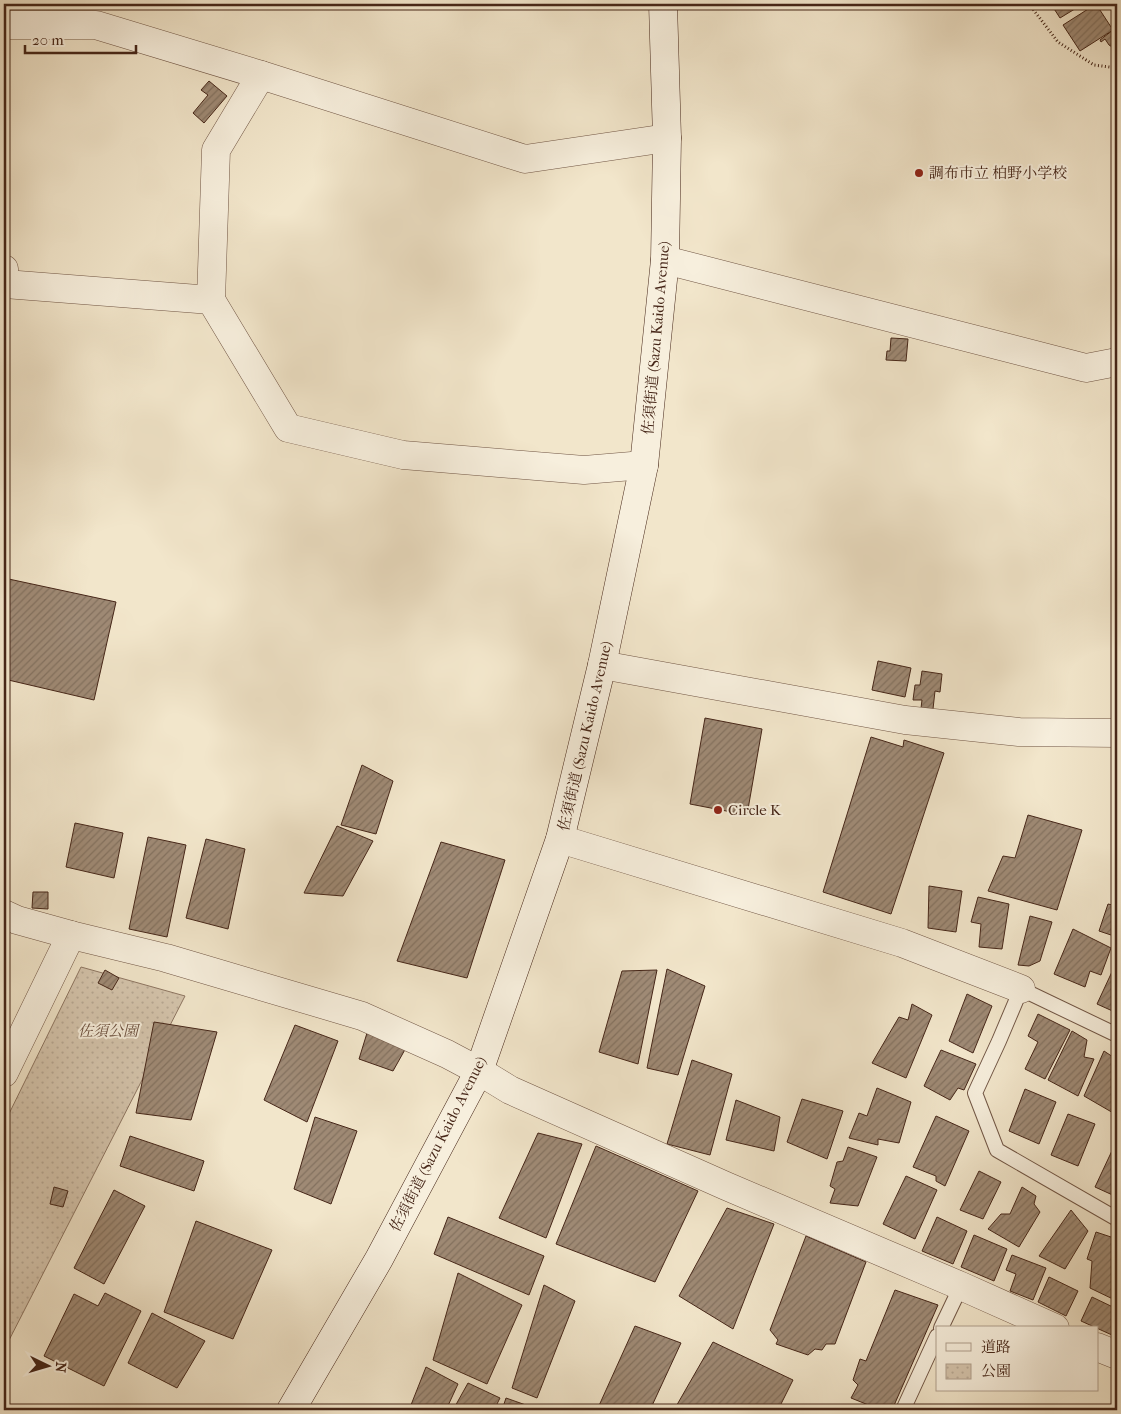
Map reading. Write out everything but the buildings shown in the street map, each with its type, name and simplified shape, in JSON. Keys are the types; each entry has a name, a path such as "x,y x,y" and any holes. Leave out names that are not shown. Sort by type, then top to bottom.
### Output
{"street":[{"name":"佐須街道 (Sazu Kaido Avenue)","path":"291,1410 379,1259 479,1070 560,839 602,665 644,465 666,260 667,138 663,4"},
{"path":"4,25 96,25 525,159 667,138"},
{"path":"261,75 216,150 211,300 288,428 403,456 584,470 644,465"},
{"path":"666,260 1086,368 1117,362"},
{"path":"4,279 211,300"},
{"path":"602,665 905,720 1019,732 1117,733"},
{"path":"560,839 902,943 1021,989"},
{"path":"4,914 17,920 166,958 362,1016 447,1054 479,1070 510,1090 726,1186 1051,1326"},
{"path":"4,1073 70,935"},
{"path":"1098,1346 1117,1355"}],"lane":[{"path":"1117,1035 1021,989 975,1093 997,1150 1117,1219"},
{"path":"942,1326 961,1286"},
{"path":"903,1410 936,1338"}],"path":[{"path":"1028,4 1058,42 1094,65 1117,68"}],"green space":[{"name":"佐須公園","path":"81,967 185,996 4,1350 4,1124"}],"place":[{"name":"調布市立 柏野小学校","path":"919,173"},
{"name":"Circle K","path":"718,810"}]}
